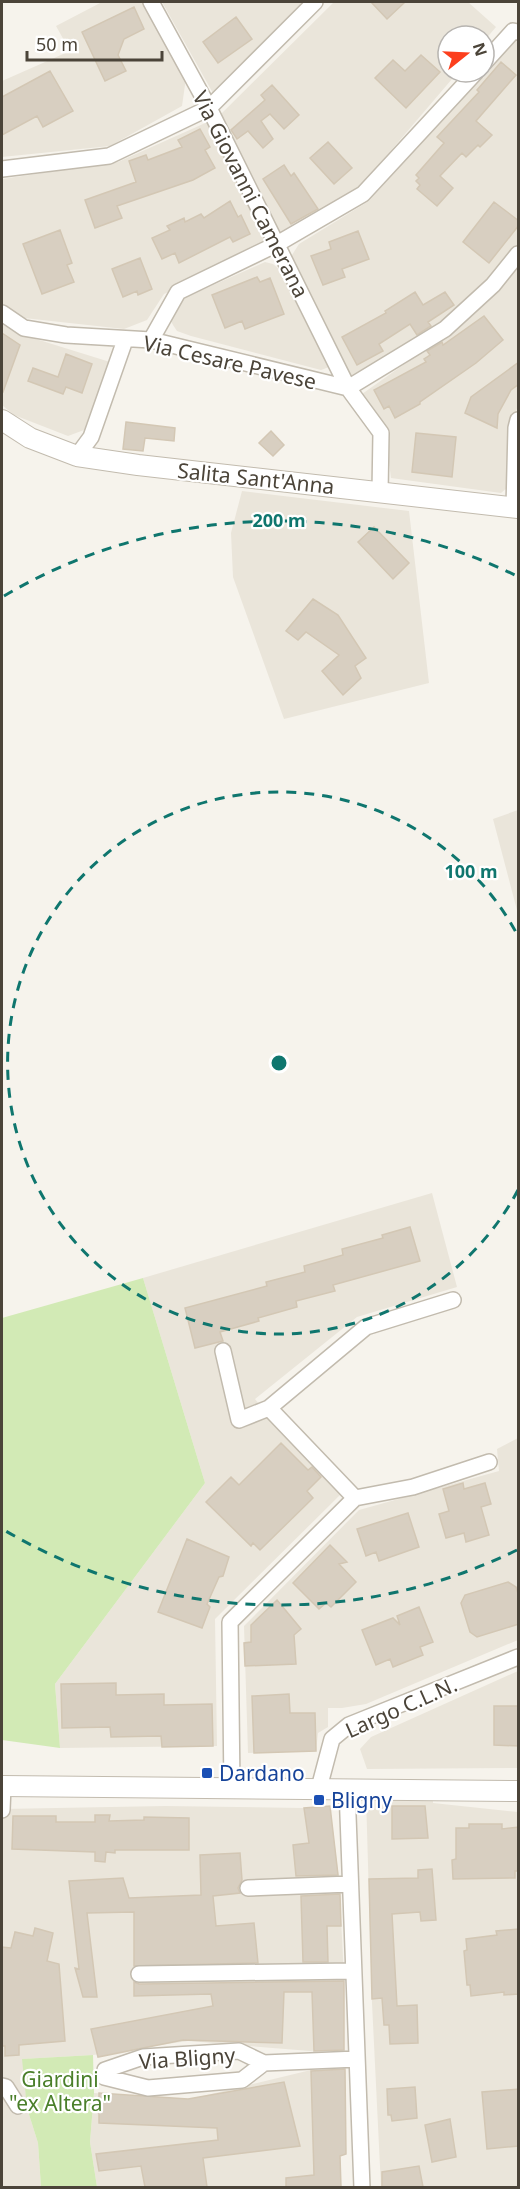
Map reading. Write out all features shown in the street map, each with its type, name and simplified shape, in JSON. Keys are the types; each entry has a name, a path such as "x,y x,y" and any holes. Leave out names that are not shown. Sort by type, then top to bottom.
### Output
{"street":[{"name":"Via Giovanni Camerana","path":"151,2 209,108 348,388"},
{"path":"2,169 109,156 209,108 315,2"},
{"path":"496,50 513,31 519,32"},
{"path":"151,340 178,292 277,244 363,194 465,84"},
{"path":"380,492 381,433 348,388 445,329 493,285 519,254"},
{"name":"Via Cesare Pavese","path":"2,313 24,328 66,335 151,340 348,388"},
{"path":"77,456 91,436 125,340"},
{"name":"Salita Sant'Anna","path":"2,420 30,438 77,456 138,465 516,507"},
{"path":"516,507 516,428 519,420"},
{"path":"223,1351 239,1420 269,1408 366,1327 453,1300"},
{"path":"269,1408 355,1498"},
{"path":"232,1788 230,1622 355,1498 413,1487 489,1462"},
{"name":"Largo C.L.N.","path":"319,1788 332,1739 350,1725 519,1657"},
{"path":"2,1810 2,1786 519,1791"},
{"path":"346,1789 362,2187"},
{"path":"248,1888 350,1884"},
{"path":"139,1974 353,1971"},
{"name":"Via Bligny","path":"264,2063 242,2080 148,2088 104,2077 105,2070 143,2057 239,2051 264,2063 357,2059"},
{"path":"2,2086 6,2086 18,2106"}],"shaded area":[{"path":"102,2 143,2 186,78 182,106 110,146 2,157 2,81 70,51 56,26"},
{"path":"162,2 305,2 214,95"},
{"path":"334,2 468,2 493,24 436,24 436,84 448,84 359,188 281,234 220,115"},
{"path":"513,39 518,39 518,247 488,285 441,325 350,376 292,261 292,255 299,244 369,201 473,84 496,84 496,58"},
{"path":"212,120 269,245 164,294 147,320 124,329 24,318 2,304 2,179 118,162"},
{"path":"265,262 273,264 281,271 327,357 329,367 321,370 191,336 177,331 173,325 170,319 182,299"},
{"path":"518,264 518,405 515,415 509,486 501,493 391,478 385,431 362,394 450,332"},
{"path":"2,321 23,335 110,362 84,430 68,436 14,415 2,405"},
{"path":"242,491 409,511 429,683 284,719 233,577 231,533"},
{"path":"518,810 518,914 493,819"},
{"path":"432,1193 457,1287 357,1317 255,1399 342,1493 215,1619 217,1746 60,1748 55,1684 205,1483 143,1278"},
{"path":"518,1438 518,1640 366,1704 328,1708 328,1727 318,1733 316,1751 248,1753 244,1626 359,1510 499,1471 497,1449"},
{"path":"518,1671 518,1768 367,1769 360,1749 371,1737"},
{"path":"433,1794 433,1803 518,1812 518,2187 381,2187 372,2003 366,1795"},
{"path":"165,1806 303,1808 330,1806 339,1879 344,1977 344,2048 310,2051 188,2041 93,2055 23,2059 27,2108 38,2143 41,2187 2,2187 2,1809"},
{"path":"345,2068 346,2154 340,2156 341,2187 97,2187 90,2142 94,2093 190,2099 311,2070"}],"green space":[{"path":"143,1278 205,1483 55,1684 60,1748 2,1740 2,1318"},
{"name":"Giardini \"ex Altera\"","path":"93,2055 94,2093 90,2142 97,2187 41,2187 38,2143 27,2108 22,2059"}],"building":[{"path":"371,2 405,2 387,19"},
{"path":"134,7 144,29 124,39 118,55 126,71 105,81 82,32"},
{"path":"236,17 252,39 218,63 203,42"},
{"path":"421,55 436,68 436,76 406,108 375,78 393,60 405,71"},
{"path":"501,62 516,75 476,121 492,135 466,157 462,153 440,176 453,188 437,206 417,189 420,185 416,181 419,178 416,175 444,143 437,137 479,92 477,90 482,84 496,84 496,68"},
{"path":"50,71 73,111 43,127 37,116 2,135 2,97"},
{"path":"272,85 299,115 284,129 270,114 261,121 273,139 263,148 248,131 237,139 231,130 265,100 261,95"},
{"path":"200,129 210,147 205,150 215,168 193,180 117,206 122,218 95,228 85,200 136,182 129,161 146,155 148,160 182,147 178,140"},
{"path":"328,142 352,168 334,184 310,158"},
{"path":"284,165 291,176 294,173 318,209 291,224 263,179"},
{"path":"230,201 238,217 241,215 250,234 233,242 230,237 179,263 175,253 162,259 152,238 170,230 167,226 184,218 185,222 201,214 204,218"},
{"path":"494,202 519,221 519,225 489,263 463,242"},
{"path":"60,230 72,263 67,265 74,282 42,294 23,244"},
{"path":"358,231 369,259 342,269 345,277 323,285 311,256 331,249 329,242"},
{"path":"140,258 152,289 138,295 137,291 123,297 112,269"},
{"path":"257,277 260,282 270,278 284,314 245,329 242,321 225,328 212,295"},
{"path":"415,292 423,305 445,292 454,305 428,322 431,326 417,335 410,324 379,344 383,351 357,365 342,337 386,313 385,311"},
{"path":"484,316 503,340 420,404 395,418 389,406 384,409 374,390 426,362 424,359 430,355 427,351 442,342 443,345"},
{"path":"2,333 20,345 3,392 2,391"},
{"path":"66,354 92,364 82,393 66,387 63,394 28,381 33,368 58,377"},
{"path":"519,362 519,384 511,390 498,414 497,428 465,413 471,397"},
{"path":"126,422 175,428 174,441 145,438 143,451 123,449"},
{"path":"271,431 284,445 273,456 259,443"},
{"path":"416,433 456,437 452,477 412,472"},
{"path":"374,527 409,563 393,579 358,542"},
{"path":"313,599 338,615 366,658 355,666 361,678 343,695 322,671 339,655 306,632 298,640 286,631"},
{"path":"410,1227 420,1261 333,1285 335,1291 296,1301 297,1307 220,1332 223,1341 195,1348 185,1308 267,1286 266,1282 305,1272 304,1266 343,1255 342,1249 383,1238 382,1235"},
{"path":"281,1443 308,1470 312,1467 321,1477 307,1491 313,1498 260,1550 253,1543 251,1546 206,1502 231,1477 239,1485"},
{"path":"463,1483 464,1489 485,1483 491,1504 481,1507 489,1535 466,1542 464,1533 446,1538 439,1514 449,1511 443,1489"},
{"path":"408,1513 419,1547 379,1561 376,1552 366,1556 357,1529"},
{"path":"187,1539 229,1557 223,1576 219,1577 207,1604 210,1607 202,1628 158,1612"},
{"path":"330,1545 347,1562 339,1564 356,1582 331,1607 326,1603 319,1609 293,1583"},
{"path":"508,1582 516,1587 519,1597 519,1624 477,1637 470,1632 461,1603 465,1595"},
{"path":"277,1600 301,1629 294,1635 296,1664 245,1666 244,1643 251,1642 251,1625"},
{"path":"419,1607 433,1642 420,1647 423,1655 393,1667 390,1659 376,1665 362,1630 393,1618 400,1625 397,1616"},
{"path":"116,1683 116,1695 164,1694 164,1705 212,1704 213,1746 162,1747 161,1736 111,1737 110,1727 62,1728 61,1684"},
{"path":"289,1694 290,1713 315,1713 316,1751 254,1753 252,1696"},
{"path":"494,1706 519,1706 519,1746 494,1745"},
{"path":"330,1806 338,1875 296,1876 293,1845 309,1843 304,1808"},
{"path":"392,1806 425,1806 428,1838 392,1839"},
{"path":"95,1815 110,1815 109,1821 144,1820 144,1817 189,1818 189,1850 115,1850 115,1853 106,1852 105,1862 95,1861 95,1852 12,1849 13,1816 56,1816 56,1822 95,1822"},
{"path":"469,1824 502,1824 502,1829 519,1827 519,1871 515,1871 515,1878 453,1879 452,1860 456,1859 456,1828 469,1828"},
{"path":"240,1853 242,1880 238,1888 240,1893 213,1896 216,1926 254,1923 258,1963 134,1966 134,1912 87,1913 97,1997 83,1997 75,1968 79,1969 69,1881 123,1878 129,1898 201,1895 200,1855"},
{"path":"432,1869 436,1920 421,1921 420,1912 392,1914 397,2006 417,2005 418,2043 390,2044 389,2025 384,2025 382,1998 372,1999 369,1879 418,1878 418,1870"},
{"path":"340,1894 341,1926 327,1926 328,1962 303,1962 301,1896"},
{"path":"35,1928 53,1933 47,1961 59,1964 65,2041 19,2045 19,2055 5,2056 5,2046 2,2046 2,1947 11,1948 15,1932 33,1936"},
{"path":"518,1929 519,1994 504,1995 504,1992 471,1996 470,1985 467,1985 464,1951 467,1950 466,1939 497,1935 496,1931"},
{"path":"344,1981 344,2050 314,2051 312,1992 284,1992 282,2043 183,2040 98,2057 91,2029 213,2006 211,1994 134,1996 134,1982 139,1984"},
{"path":"345,2069 346,2154 340,2156 341,2187 286,2187 286,2178 314,2175 311,2071"},
{"path":"284,2082 300,2146 203,2158 207,2187 145,2187 141,2166 99,2171 96,2154 218,2140 217,2128 99,2123 99,2093 188,2099"},
{"path":"415,2087 417,2118 392,2121 391,2115 388,2115 387,2089"},
{"path":"519,2089 519,2146 487,2149 482,2092"},
{"path":"450,2119 456,2157 432,2162 425,2125"},
{"path":"419,2166 423,2187 382,2187 382,2172"}],"place":[{"name":"Dardano","path":"207,1773"},
{"name":"Bligny","path":"319,1800"}]}
